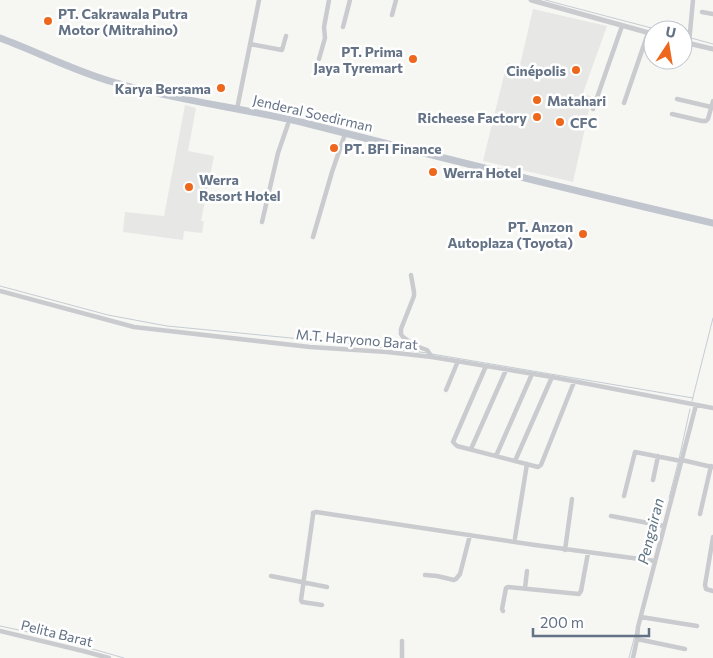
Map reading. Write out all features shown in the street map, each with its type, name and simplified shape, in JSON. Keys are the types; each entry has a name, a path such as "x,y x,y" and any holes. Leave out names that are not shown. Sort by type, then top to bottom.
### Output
{"highway":[{"name":"Jenderal Soedirman","path":"0,38 112,82 288,119 344,136"},
{"name":"Jenderal Soedirman","path":"0,42 110,86 344,136 713,227"},
{"name":"Jenderal Soedirman","path":"678,217 713,222"}],"street":[{"path":"237,109 259,0"},
{"path":"319,59 326,38 324,28 329,0"},
{"path":"343,27 350,0"},
{"path":"392,15 396,0"},
{"path":"531,0 554,4 643,32"},
{"path":"690,20 693,0"},
{"path":"702,12 713,14"},
{"path":"593,109 622,26"},
{"path":"250,44 282,50 286,36"},
{"path":"693,42 713,50"},
{"path":"624,103 643,54"},
{"path":"677,99 711,107"},
{"path":"672,114 704,121 708,119 713,101"},
{"path":"262,222 278,153 288,124"},
{"path":"313,237 344,136"},
{"path":"411,275 414,292 401,334 416,346 427,350 432,357"},
{"name":"M.T. Haryono Barat","path":"0,292 134,327 310,347 432,357 552,377 713,408"},
{"path":"446,390 458,361"},
{"path":"486,366 452,442 538,467 541,465 574,382"},
{"path":"471,449 506,370"},
{"path":"496,456 532,374"},
{"path":"515,461 552,377"},
{"path":"632,658 638,627 696,405"},
{"path":"624,496 635,452 712,467 700,514"},
{"path":"653,480 658,456"},
{"path":"515,538 527,464"},
{"path":"565,550 572,499"},
{"path":"322,606 301,601 314,512 565,550 655,561"},
{"path":"611,516 664,526"},
{"path":"424,575 456,579 459,575 470,535"},
{"path":"713,537 705,588 713,591"},
{"path":"503,611 506,588 508,587 579,594 588,553"},
{"path":"525,588 527,571"},
{"path":"271,576 327,588"},
{"path":"641,617 697,626"},
{"name":"Pelita Barat","path":"0,631 84,650 109,658"},
{"path":"637,639 685,649"},
{"path":"402,641 402,658"}],"shaded area":[{"path":"533,9 607,26 583,93 592,97 573,182 483,161 507,63 520,65"},
{"name":"Werra Resort Hotel","path":"185,105 196,108 188,151 214,156 201,221 204,221 202,233 184,231 183,240 123,232 125,212 164,216"}],"waterway":[{"path":"545,0 643,26"},
{"path":"693,39 713,44"},
{"path":"0,286 108,315 167,326 428,353"},
{"path":"692,401 713,318"},
{"path":"432,354 693,398"},
{"name":"Pengairan","path":"679,459 690,409"},
{"name":"Pengairan","path":"669,498 678,463"},
{"path":"0,626 47,636 124,658"},
{"name":"Pengairan","path":"629,658 636,631"}],"place":[{"name":"PT. Cakrawala Putra Motor (Mitrahino)","path":"48,21"},
{"name":"PT. Prima Jaya Tyremart","path":"413,59"},
{"name":"Cinépolis","path":"576,70"},
{"name":"Karya Bersama","path":"221,88"},
{"name":"Matahari","path":"537,100"},
{"name":"Richeese Factory","path":"537,117"},
{"name":"CFC","path":"560,122"},
{"name":"PT. BFI Finance","path":"334,148"},
{"name":"Werra Hotel","path":"433,172"},
{"name":"Werra Resort Hotel","path":"189,187"},
{"name":"PT. Anzon Autoplaza (Toyota)","path":"583,234"}]}
